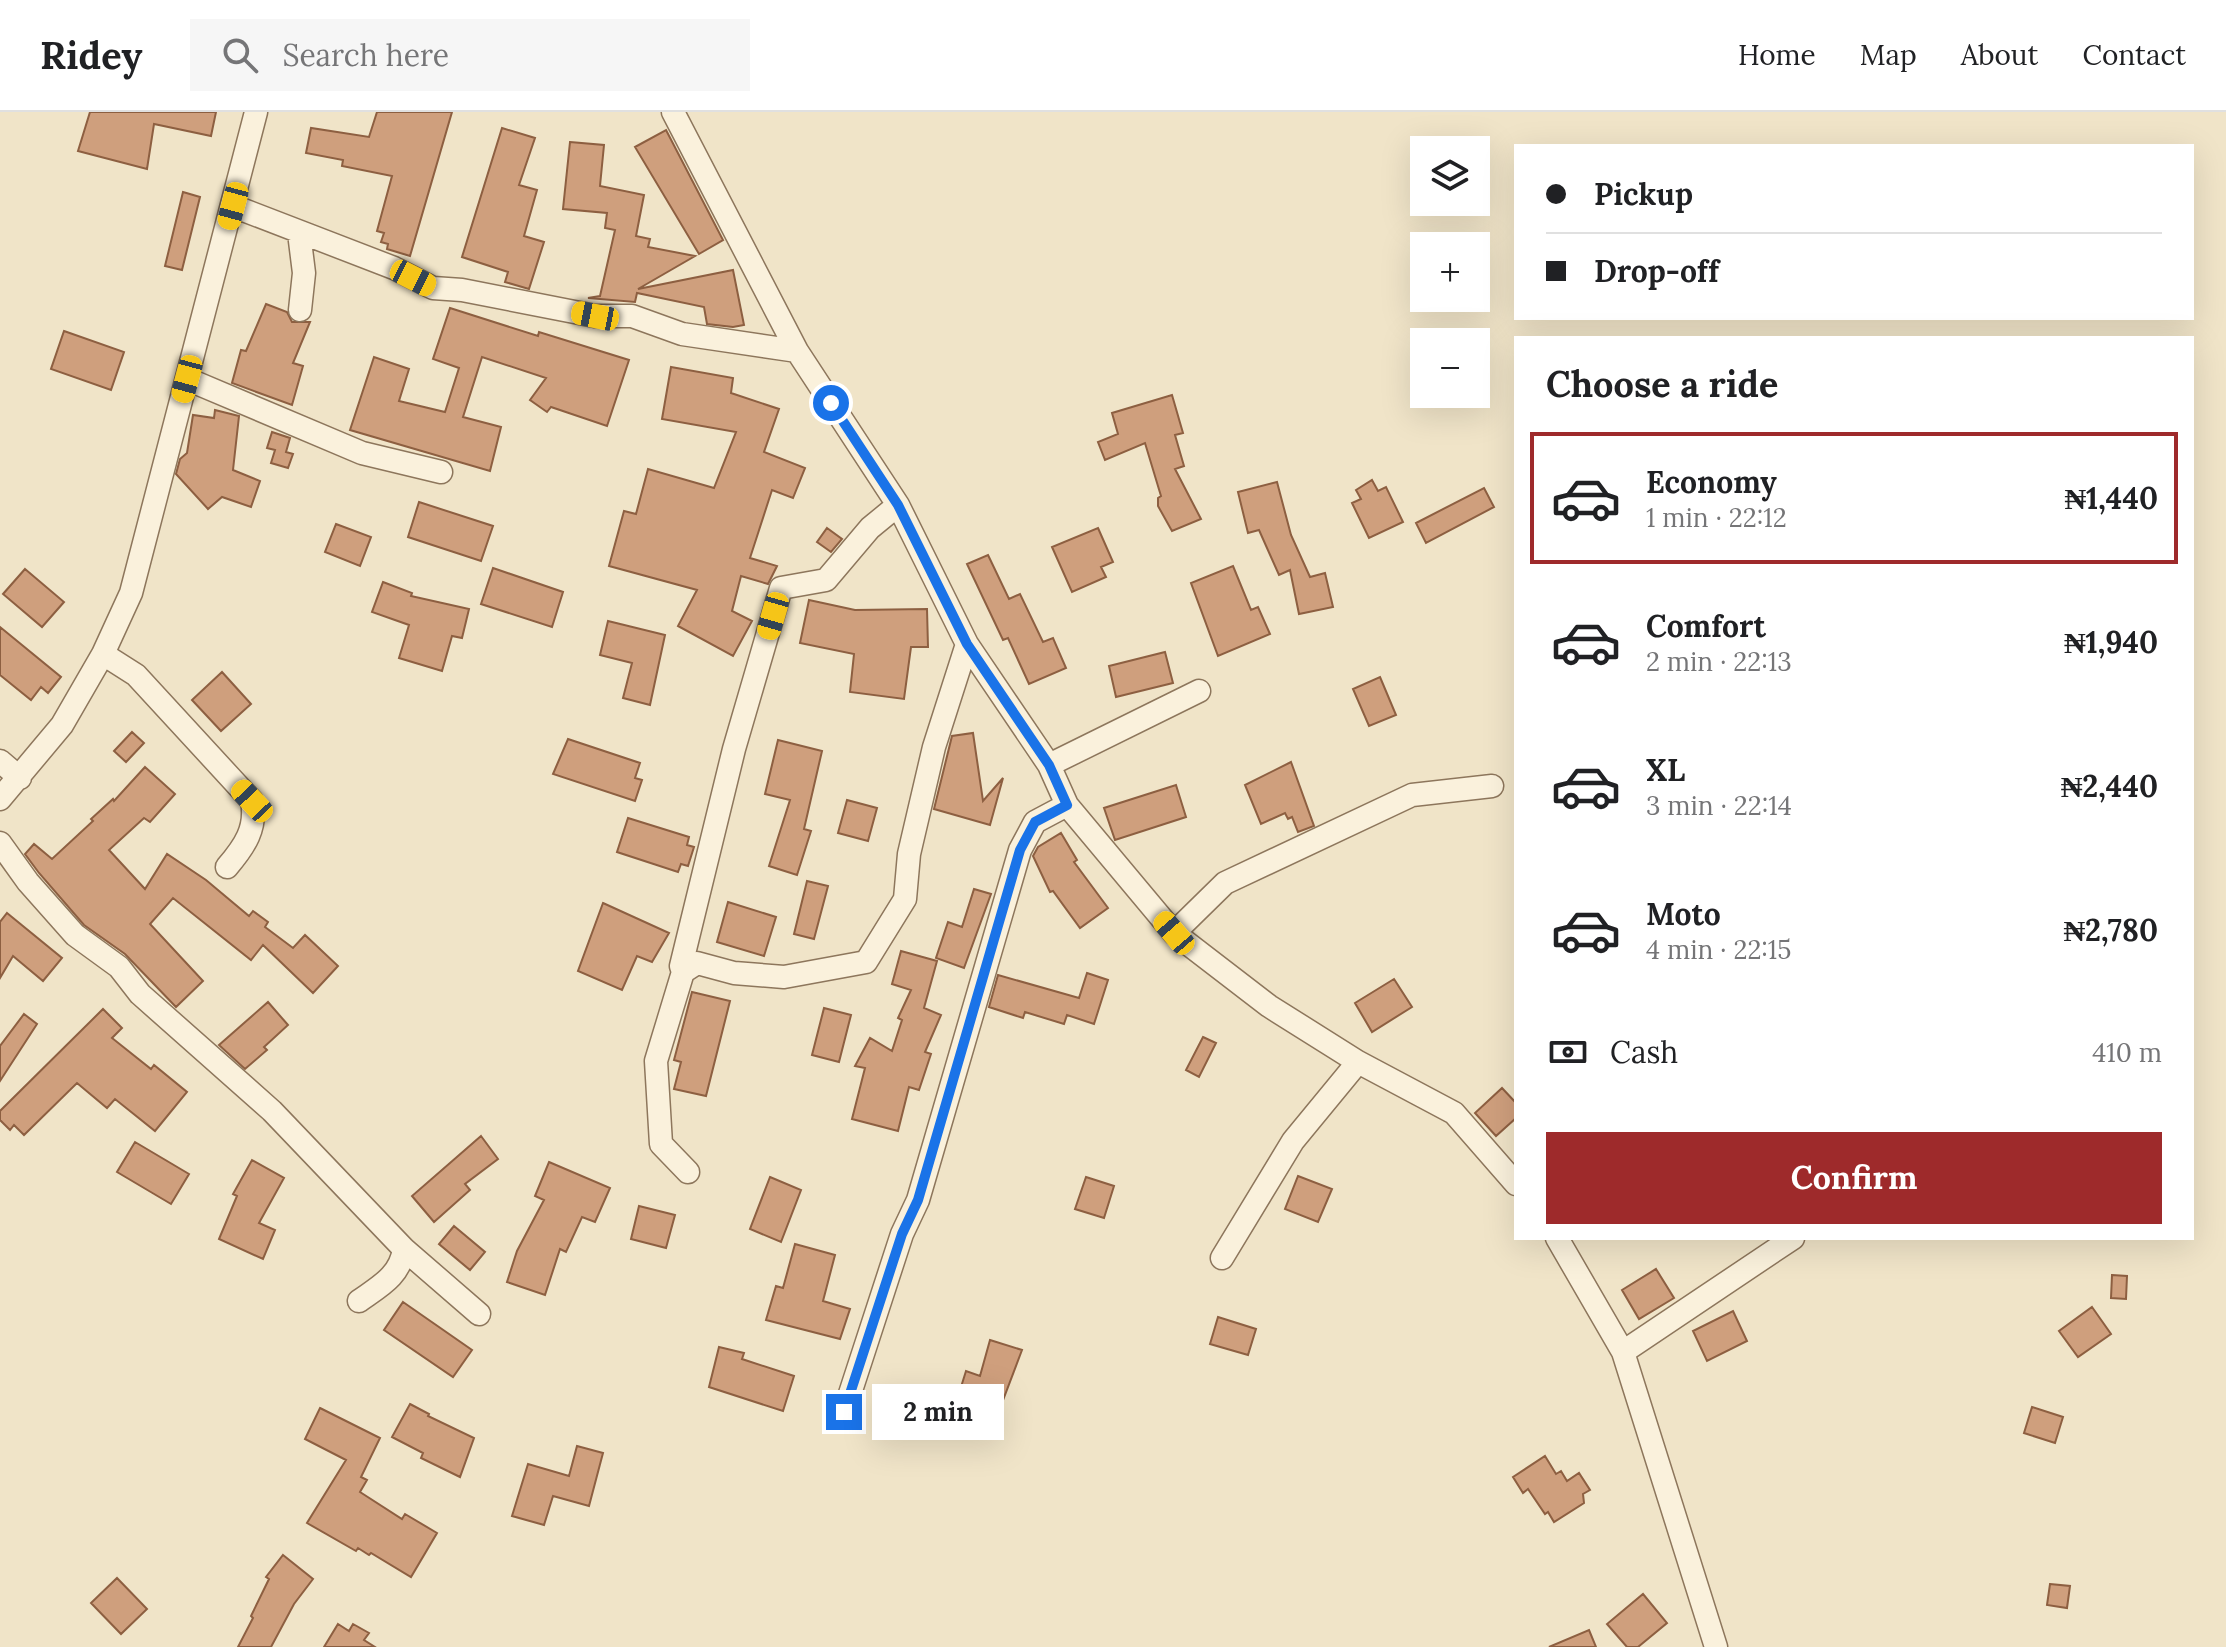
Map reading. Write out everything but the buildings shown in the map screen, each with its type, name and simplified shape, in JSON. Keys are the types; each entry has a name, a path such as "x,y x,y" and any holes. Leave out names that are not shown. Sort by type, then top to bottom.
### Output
{"street":[{"path":"0,799 62,725 103,654 131,593 256,112"},
{"path":"673,112 797,351 898,505 967,644 1049,765 1067,805 1174,933 1269,1006 1358,1062 1454,1113 1514,1182"},
{"path":"233,206 394,268 433,288 462,290 595,316 632,316 682,334 797,351"},
{"path":"299,233 304,273 300,310"},
{"path":"187,379 362,453 441,472"},
{"path":"688,1172 661,1144 656,1061 683,972 681,966 734,749 781,588 826,580 870,528 898,505"},
{"path":"683,972 697,963 734,973 784,977 866,962 905,899 909,854 931,762 967,644"},
{"path":"103,654 136,675 252,801 255,819 243,849 227,867"},
{"path":"1049,765 1199,691"},
{"path":"0,761 20,778"},
{"path":"1174,933 1225,883 1412,795 1492,786"},
{"path":"844,1412 902,1234 918,1200 1020,850 1035,822 1067,805"},
{"path":"0,843 28,882 75,935 119,967 140,994 272,1111 404,1249 479,1314"},
{"path":"1222,1258 1293,1141 1358,1062"},
{"path":"1558,1240 1623,1352 1716,1647"},
{"path":"1623,1352 1790,1240"},
{"path":"359,1301 385,1283 401,1266 404,1249"}],"route":[{"path":"831,403 898,505 967,644 1049,765 1067,805 1035,822 1020,850 918,1200 902,1234 844,1412"}]}
